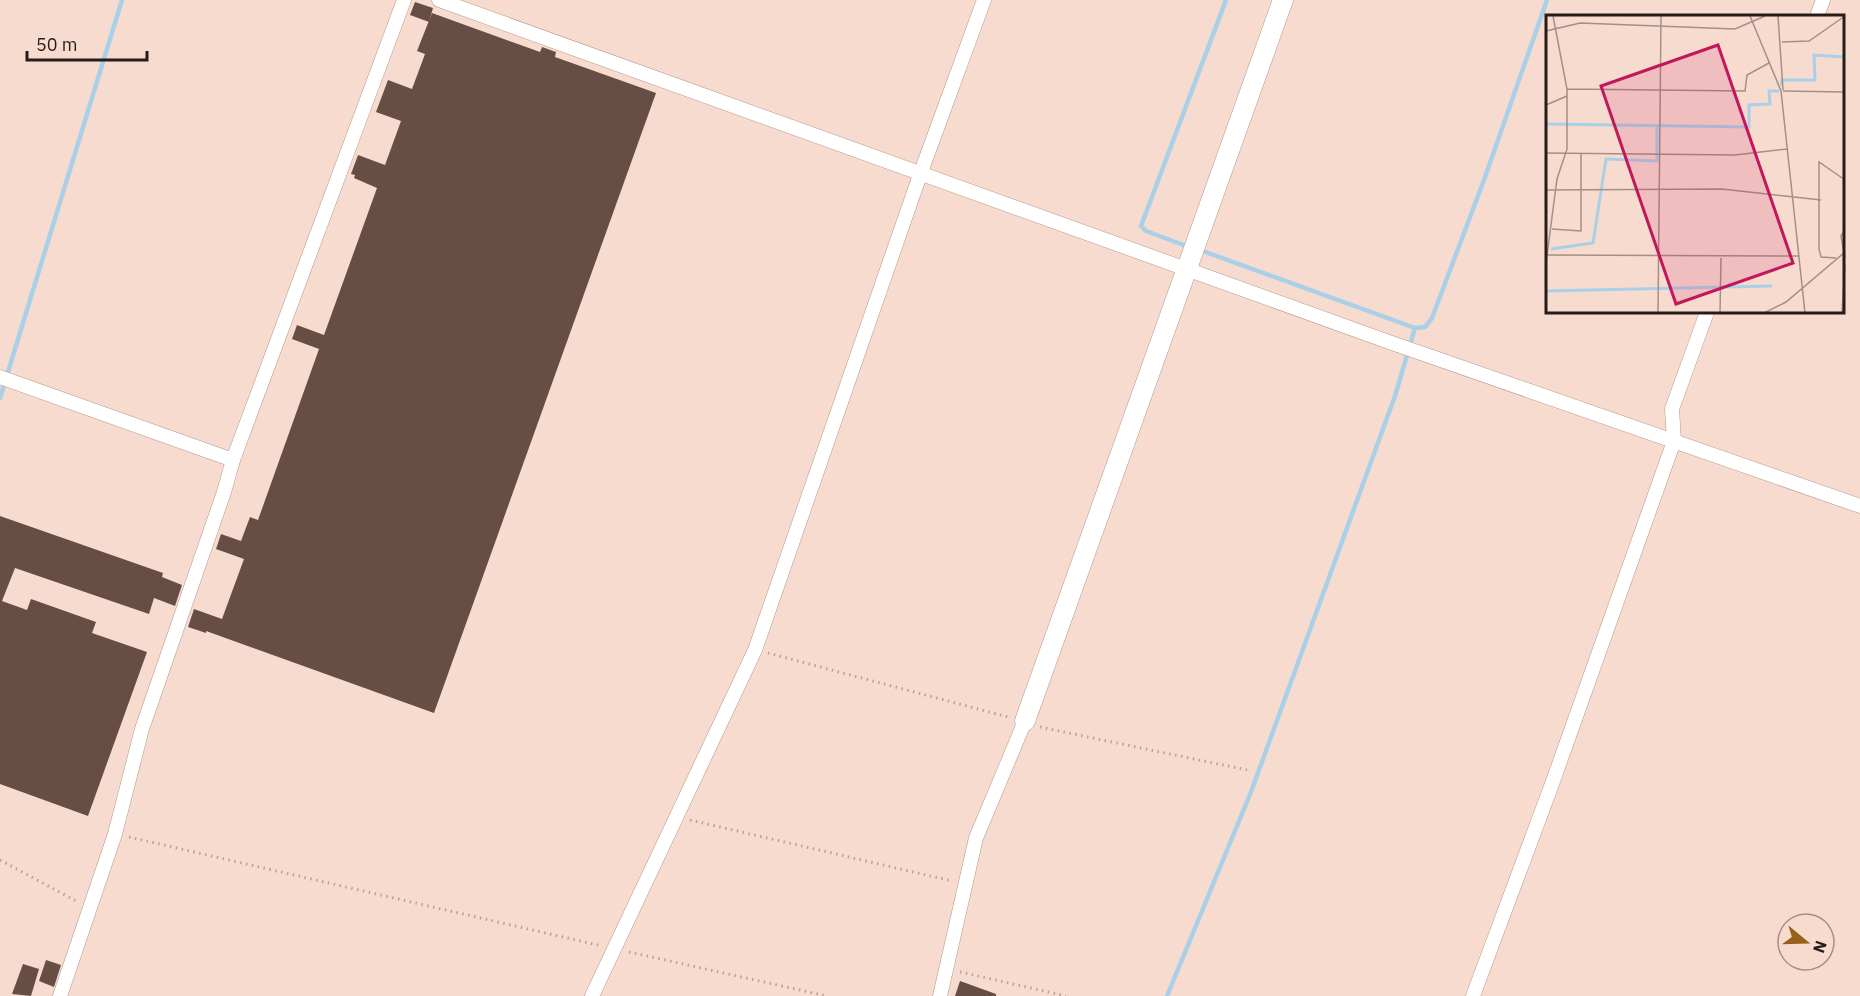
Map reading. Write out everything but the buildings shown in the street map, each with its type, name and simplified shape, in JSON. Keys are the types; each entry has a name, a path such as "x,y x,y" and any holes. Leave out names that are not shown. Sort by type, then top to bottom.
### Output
{"street":[{"path":"60,996 115,834 142,729 233,460 404,0"},
{"path":"439,0 1389,342 1860,506"},
{"path":"592,996 755,650 921,172 984,0"},
{"path":"940,996 976,838 1025,722 1283,0"},
{"path":"1817,15 1823,0"},
{"path":"1473,996 1552,784 1674,441 1672,409 1706,314"},
{"path":"0,377 233,460"}],"path":[{"path":"755,650 1084,737 1247,770"},
{"path":"676,817 966,884"},
{"path":"115,834 827,996"},
{"path":"0,860 90,909"},
{"path":"946,969 1066,996"}],"waterway":[{"path":"0,398 122,0"},
{"path":"1189,247 1146,231 1141,226 1226,0"},
{"path":"1200,250 1415,328 1425,327 1432,318 1484,180 1547,0"},
{"path":"1167,996 1251,792 1395,396 1415,328"}]}
